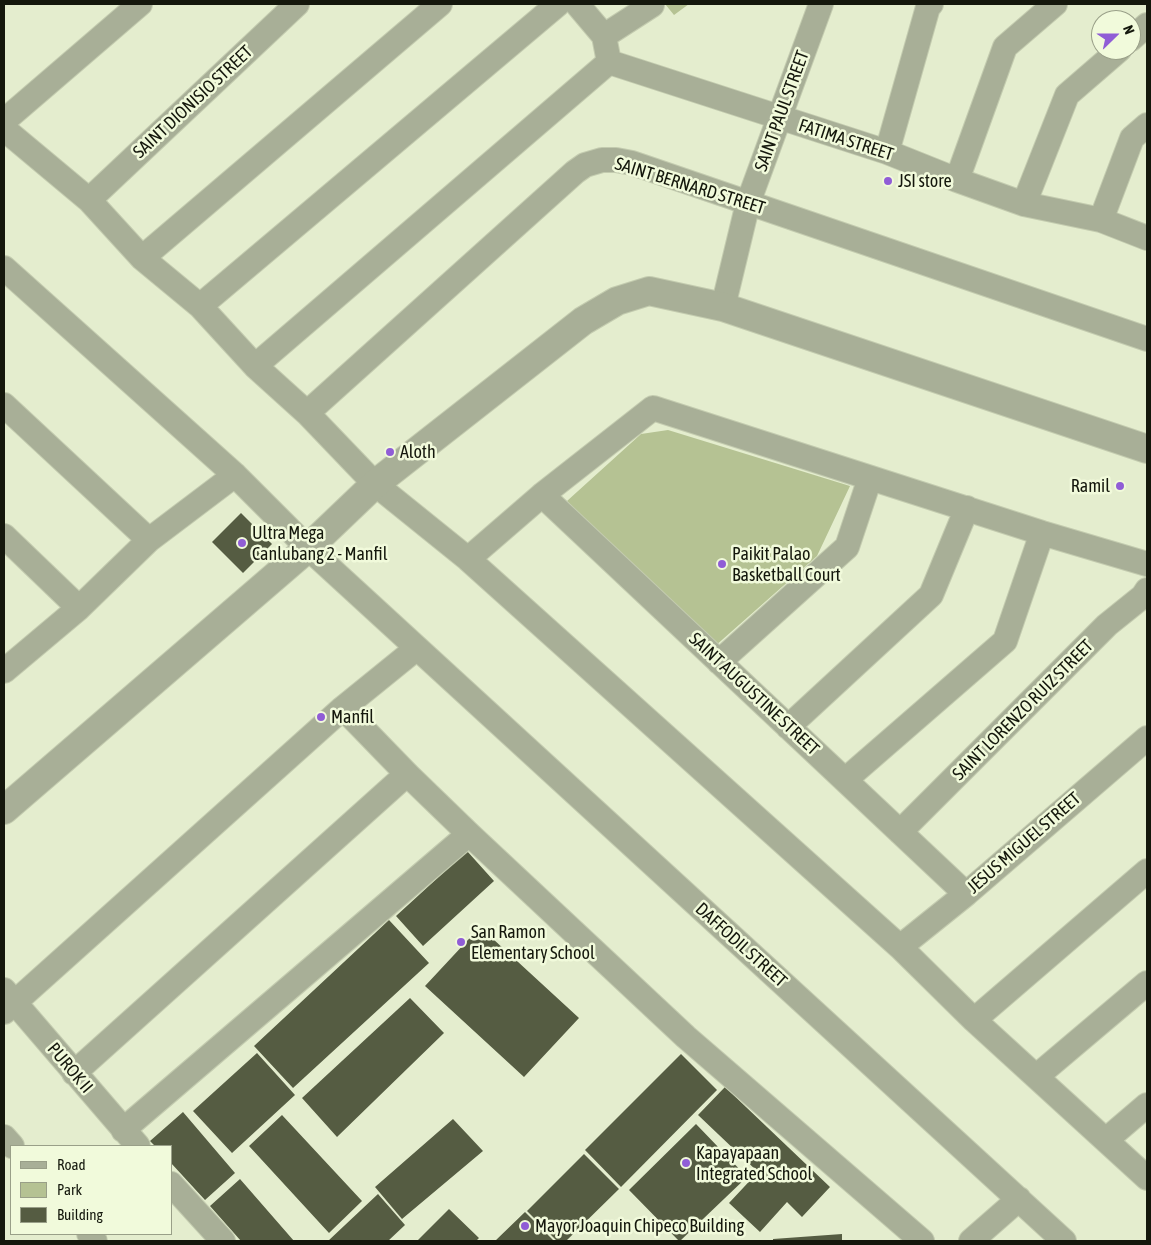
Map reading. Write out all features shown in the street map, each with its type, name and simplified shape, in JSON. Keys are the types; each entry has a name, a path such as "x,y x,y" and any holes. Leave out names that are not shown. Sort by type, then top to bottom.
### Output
{"street":[{"path":"4,121 140,4"},
{"name":"SAINT DIONISIO STREET","path":"89,200 297,4"},
{"path":"142,258 440,4"},
{"path":"200,306 558,4"},
{"path":"255,366 610,62 604,36 577,4"},
{"name":"SAINT PAUL STREET","path":"723,307 748,203 821,4"},
{"path":"887,152 928,6 931,4"},
{"path":"957,180 1005,47 1055,4"},
{"path":"604,36 652,5"},
{"path":"1024,204 1067,95 1107,60"},
{"name":"FATIMA STREET","path":"610,62 887,152 1024,204 1101,220 1147,238"},
{"path":"1101,220 1132,138 1147,125"},
{"path":"4,129 89,200 142,258 200,306 255,366 307,413 375,484 468,560 900,947 974,1020 1147,1178"},
{"name":"SAINT BERNARD STREET","path":"307,413 575,172 585,165 602,160 632,163 1147,339"},
{"name":"DAFFODIL STREET","path":"4,268 235,475 308,548 1064,1241"},
{"path":"4,810 308,548 375,484 583,320 617,300 649,291 723,307 1147,449"},
{"path":"4,404 149,540"},
{"path":"468,560 542,495 653,408 1042,533 1147,564"},
{"path":"4,669 79,608 149,540 235,475"},
{"path":"719,662 847,547 870,478"},
{"name":"SAINT AUGUSTINE STREET","path":"542,495 966,894"},
{"path":"788,727 931,595 967,508"},
{"path":"845,780 1005,641 1042,533"},
{"path":"4,536 79,608"},
{"name":"SAINT LORENZO RUIZ STREET","path":"900,832 1107,625 1143,596 1147,590"},
{"path":"8,1002 343,708 417,648"},
{"path":"343,708 469,834 686,1037 922,1241"},
{"name":"JESUS MIGUEL STREET","path":"900,947 966,894 1147,738"},
{"path":"74,1073 407,774"},
{"path":"130,1138 469,834"},
{"path":"974,1020 1147,871"},
{"path":"1037,1076 1147,982"},
{"name":"PUROK II","path":"8,1002 74,1073 130,1138"},
{"path":"1106,1140 1147,1105"},
{"path":"172,1185 223,1241"},
{"path":"971,1241 1019,1199"}],"green space":[{"path":"665,4 689,4 674,15"},
{"path":"668,430 850,486 817,556 714,647 567,501 641,434"}],"building":[{"name":"Ultra Mega Canlubang 2 - Manfil","path":"241,513 272,544 243,573 212,542"},
{"path":"467,851 494,881 423,946 396,916"},
{"path":"389,920 429,963 293,1088 254,1046"},
{"path":"480,927 579,1018 524,1077 425,986"},
{"path":"410,998 444,1033 337,1137 302,1098"},
{"path":"257,1053 295,1095 232,1153 193,1111"},
{"path":"681,1054 717,1090 621,1187 585,1150"},
{"path":"725,1087 830,1187 802,1217 787,1202 760,1232 729,1203 758,1172 698,1115"},
{"path":"183,1112 235,1173 205,1200 172,1164 172,1145 154,1145 150,1141"},
{"path":"282,1115 362,1201 329,1233 249,1146"},
{"path":"453,1119 483,1151 402,1219 375,1187"},
{"path":"696,1124 747,1177 679,1241 629,1190"},
{"path":"584,1154 619,1189 566,1241 557,1241 527,1211"},
{"path":"240,1179 294,1241 241,1241 210,1206"},
{"path":"378,1194 405,1225 388,1241 328,1241"},
{"path":"449,1209 479,1238 476,1241 417,1241"},
{"name":"Mayor Joaquin Chipeco Building","path":"525,1212 554,1241 495,1241"},
{"path":"842,1234 842,1241 773,1241 773,1239"}],"place":[{"name":"JSI store","path":"888,181"},
{"name":"Aloth","path":"390,452"},
{"name":"Ramil","path":"1120,486"},
{"name":"Ultra Mega Canlubang 2 - Manfil","path":"242,543"},
{"name":"Paikit Palao Basketball Court","path":"722,564"},
{"name":"Manfil","path":"321,717"},
{"name":"San Ramon Elementary School","path":"461,942"},
{"name":"Kapayapaan Integrated School","path":"686,1163"},
{"name":"Mayor Joaquin Chipeco Building","path":"525,1226"}]}
